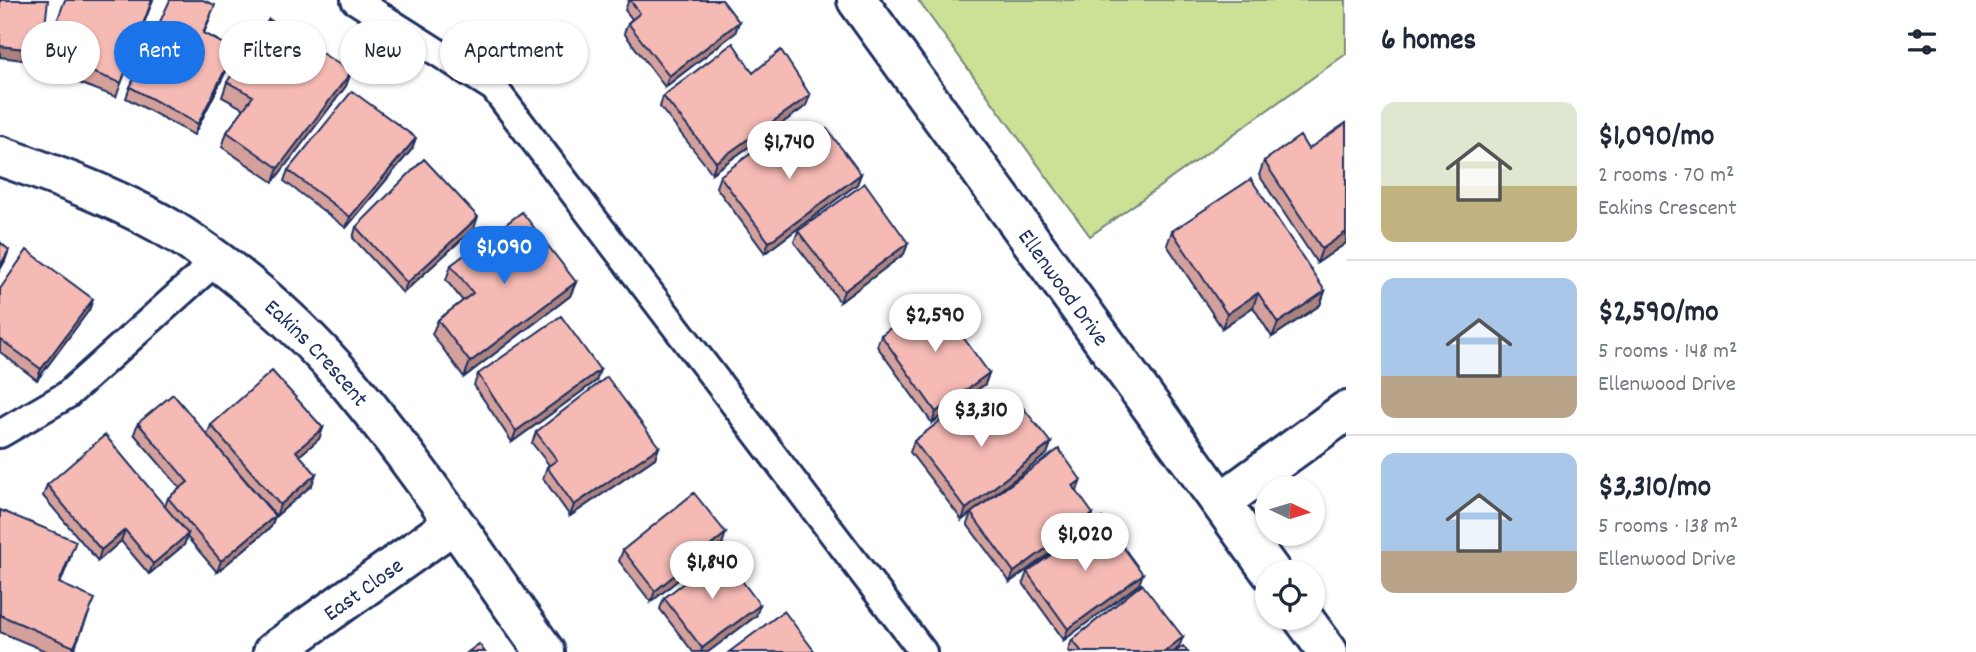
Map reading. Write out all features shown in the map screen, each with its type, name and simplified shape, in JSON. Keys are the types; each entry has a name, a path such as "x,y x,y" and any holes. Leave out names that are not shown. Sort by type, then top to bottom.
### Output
{"street":[{"name":"Ellenwood Drive","path":"857,0 1262,560"},
{"name":"Eakins Crescent","path":"0,156 64,178 178,234 269,302 350,384 387,431 545,652"},
{"path":"1221,502 1346,411"},
{"name":"East Close","path":"273,652 453,524"},
{"path":"1312,630 1328,652"}],"lane":[{"path":"355,0 494,88 923,652"},
{"path":"0,434 67,395 216,261"}],"green space":[{"path":"918,0 1346,0 1346,54 1090,236"}],"building":[{"path":"0,0 48,0 46,21 21,21 21,48 0,46"},
{"path":"65,0 152,0 144,21 114,21 114,80 100,75 100,21 57,21"},
{"path":"170,0 203,0 215,5 205,28 205,21 160,21"},
{"path":"630,0 722,0 739,22 669,76 628,23 640,13"},
{"path":"205,34 219,42 219,82 198,124 130,87 131,84 205,84"},
{"path":"733,43 753,73 781,50 810,95 716,162 663,96"},
{"path":"326,56 340,65 342,84 278,168 227,132 253,96 231,84 326,84"},
{"path":"352,91 416,138 350,217 288,170"},
{"path":"1346,123 1346,232 1322,249 1264,161 1300,136 1308,149"},
{"path":"827,129 861,174 769,242 720,176 779,133 794,154"},
{"path":"424,159 478,217 407,283 356,227"},
{"path":"1251,179 1325,291 1278,323 1258,293 1227,314 1172,231"},
{"path":"865,183 908,243 844,291 798,231"},
{"path":"522,212 576,282 470,362 438,320 473,293 451,265"},
{"path":"0,242 9,250 0,266"},
{"path":"27,250 93,299 41,369 0,339 0,289"},
{"path":"934,297 989,373 936,412 881,335"},
{"path":"561,316 600,370 516,431 478,374"},
{"path":"272,371 323,428 296,451 316,474 280,505 211,425"},
{"path":"607,377 659,447 574,505 547,467 557,460 536,432"},
{"path":"173,394 275,516 221,561 168,498 188,482 138,423"},
{"path":"1017,400 1051,443 966,509 914,441 965,402 984,426"},
{"path":"105,435 188,534 153,564 125,530 101,550 47,485"},
{"path":"1059,449 1081,480 1073,486 1093,514 1014,572 971,513"},
{"path":"694,493 726,533 655,591 623,550"},
{"path":"0,510 76,541 59,583 95,599 74,647 0,615"},
{"path":"1102,518 1143,574 1068,629 1027,572"},
{"path":"722,554 760,605 702,648 664,598"},
{"path":"1142,584 1183,637 1164,652 1082,652 1072,640"},
{"path":"784,611 815,652 729,652"},
{"path":"479,644 485,652 468,652"},
{"path":"1183,646 1188,652 1175,652"}]}
